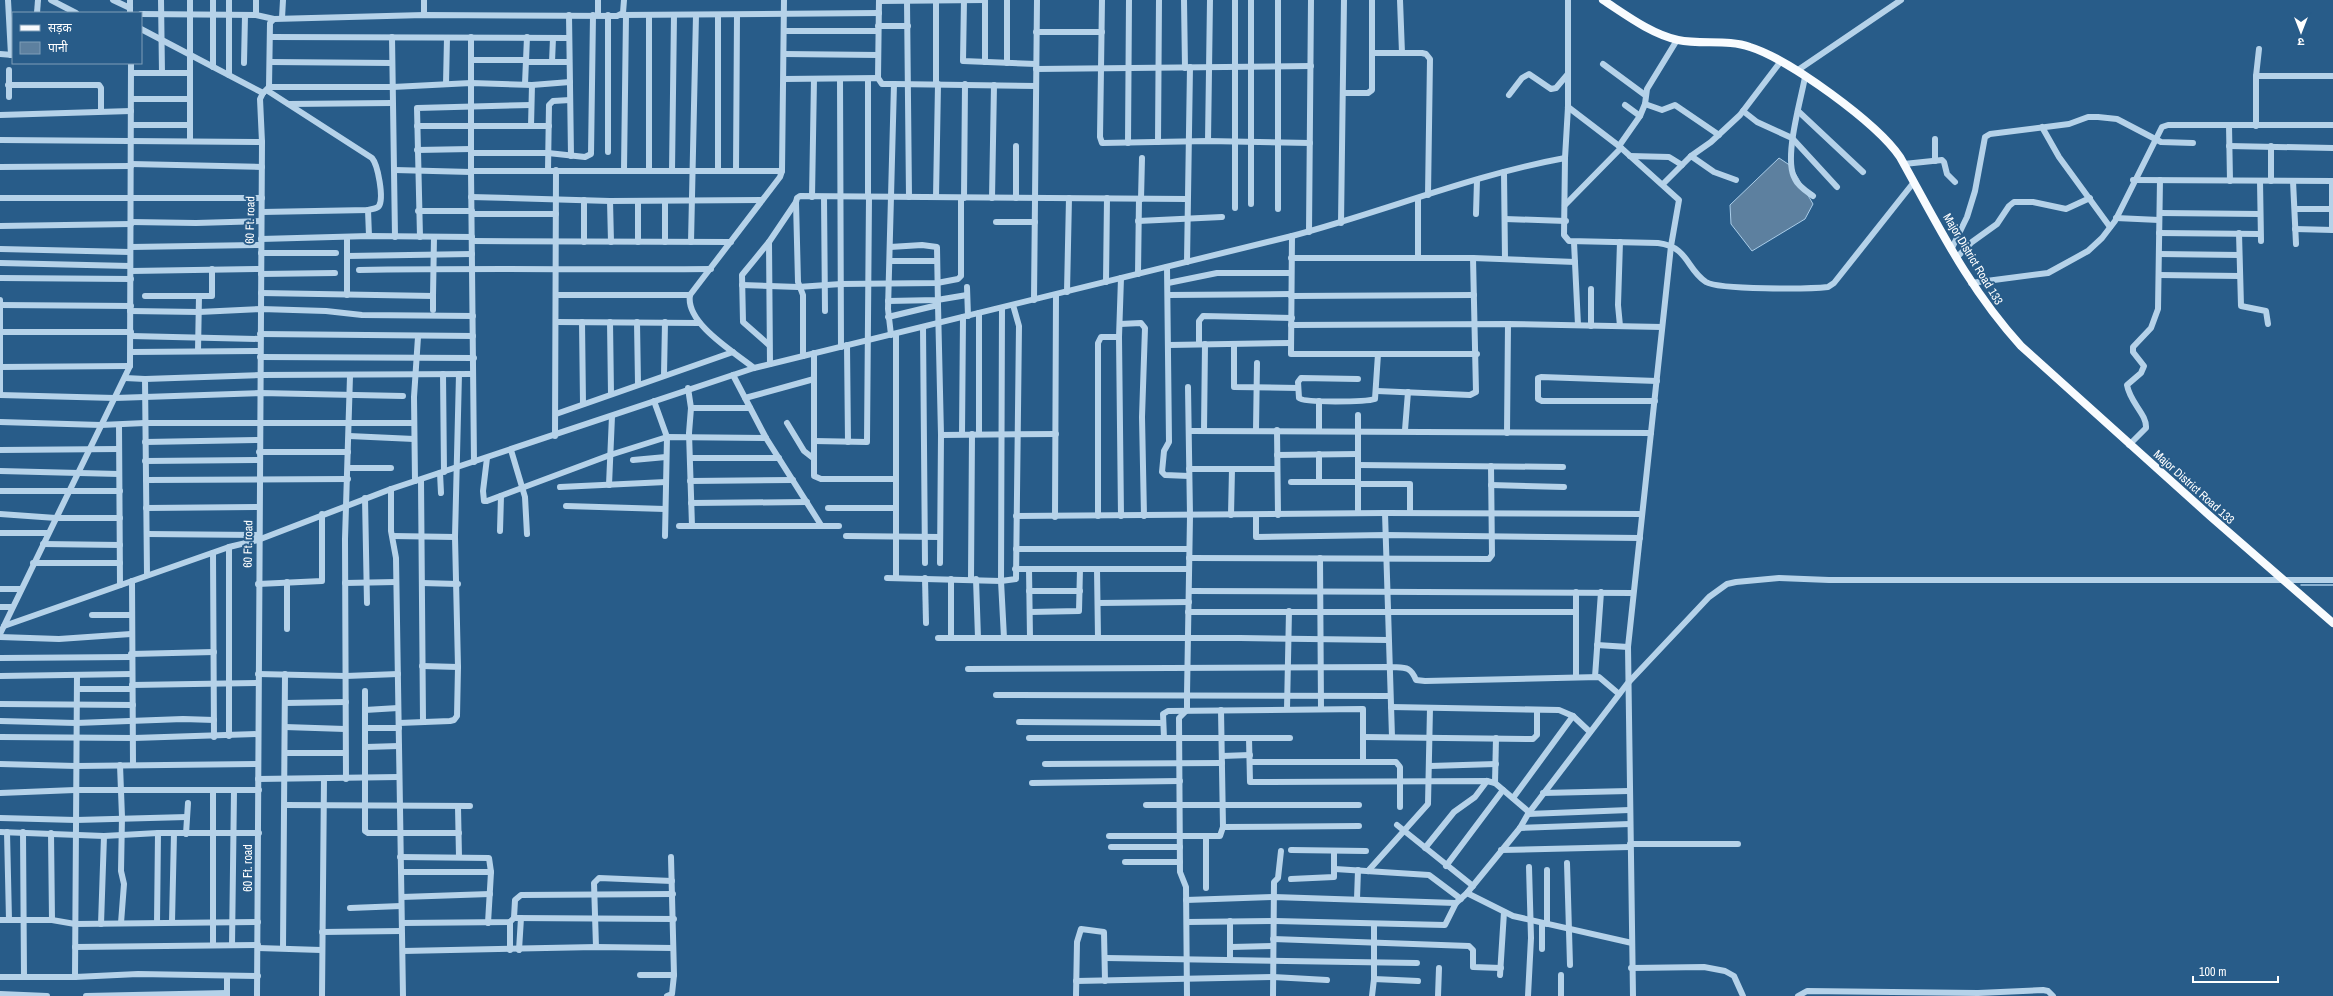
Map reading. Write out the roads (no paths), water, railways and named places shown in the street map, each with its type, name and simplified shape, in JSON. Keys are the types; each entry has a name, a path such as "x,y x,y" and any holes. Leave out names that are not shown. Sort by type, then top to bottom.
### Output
{"main road":[{"name":"Major District Road 133","path":"1603,0 1636,21 1677,40 1748,46 1781,61 1798,70 1875,130 1896,151 1951,250 1994,317 2021,346 2129,445 2283,581 2333,623"}],"street":[{"path":"0,54 12,55 8,0"},
{"path":"37,12 38,0"},
{"path":"51,0 64,10"},
{"path":"113,0 130,10"},
{"path":"130,0 130,10"},
{"path":"161,0 162,73"},
{"path":"190,0 190,141"},
{"path":"212,67 213,0"},
{"path":"229,0 229,75"},
{"path":"256,0 256,15"},
{"path":"282,18 283,0"},
{"path":"424,0 424,15"},
{"path":"417,150 548,153 571,156 585,156 591,154 595,15 598,0"},
{"path":"624,0 624,170"},
{"path":"754,368 699,323 691,311 688,303 690,295 780,177 782,171 784,0"},
{"path":"964,0 962,59 966,62 1102,68 1310,66"},
{"path":"985,62 985,0 879,1 878,78 882,84 1036,86"},
{"path":"1007,0 1007,63"},
{"path":"1034,300 1037,0"},
{"path":"1102,0 1100,141 1104,143 1208,141 1234,143 1310,144"},
{"path":"1128,143 1130,68 1129,0"},
{"path":"1158,142 1160,68 1159,0"},
{"path":"1184,0 1188,142 1187,262"},
{"path":"1208,141 1210,0"},
{"path":"1235,0 1235,208"},
{"path":"1251,0 1251,204"},
{"path":"1278,0 1278,209"},
{"path":"1309,232 1311,0"},
{"path":"1341,223 1344,0"},
{"path":"1343,93 1370,93 1372,82 1372,0"},
{"path":"1400,0 1402,53"},
{"path":"1568,0 1568,107 1565,158 1565,238 1574,242 1620,242 1671,246 1679,250 1701,278 1708,283 1724,286 1828,287 1839,278 1914,182"},
{"path":"1798,70 1901,0"},
{"path":"907,1 909,197"},
{"path":"936,1 936,197"},
{"path":"142,14 256,15 274,19 424,15 784,15 879,13"},
{"path":"244,63 245,15"},
{"path":"569,15 571,156"},
{"path":"608,15 608,152"},
{"path":"649,15 649,170"},
{"path":"672,170 674,15"},
{"path":"691,242 694,170 696,15"},
{"path":"718,15 718,171"},
{"path":"736,171 737,15"},
{"name":"60 Ft. road","path":"257,996 259,834 258,538 262,221 262,142 260,99 266,90 270,62 270,23 274,19"},
{"path":"784,32 878,29 908,26"},
{"path":"142,30 212,67 266,90 376,162 380,205 368,210 262,212"},
{"path":"1036,32 1102,32"},
{"path":"270,37 569,38"},
{"path":"471,37 474,462"},
{"path":"525,84 527,37"},
{"path":"392,38 394,237"},
{"path":"446,84 447,38"},
{"path":"552,62 553,38"},
{"path":"1565,205 1620,147 1640,116 1645,104 1645,94 1677,40"},
{"path":"2256,126 2256,76 2258,49"},
{"path":"1372,53 1426,54 1430,59 1428,195"},
{"path":"784,54 878,55"},
{"path":"471,60 569,62"},
{"path":"1663,184 1691,156 1719,135 1743,111 1781,61"},
{"path":"270,62 392,63"},
{"path":"130,64 130,366 12,607 0,635 66,639 131,634"},
{"path":"1603,64 1645,94"},
{"path":"9,70 9,97"},
{"path":"130,73 190,73"},
{"path":"1509,95 1522,78 1528,74 1551,89 1556,88 1567,75"},
{"path":"2256,76 2333,76"},
{"path":"1806,77 1792,138 1793,174 1795,180 1813,196"},
{"path":"784,79 840,80 878,78"},
{"path":"812,197 814,79"},
{"path":"814,442 864,443 867,442 868,438 868,79"},
{"path":"840,80 841,284 848,442"},
{"path":"266,90 392,87 471,83 532,85 570,82"},
{"path":"894,84 888,317 894,334 896,578"},
{"path":"742,285 769,284 798,287 869,283 938,283 960,278 965,84"},
{"path":"8,85 99,85 101,88 101,111"},
{"path":"531,126 532,85"},
{"path":"992,198 994,85"},
{"path":"130,99 190,99"},
{"path":"548,170 550,102 570,100"},
{"path":"288,104 392,103"},
{"path":"1645,104 1662,110 1675,105 1719,135"},
{"path":"420,237 416,110 418,106 531,105"},
{"path":"1624,105 1640,116"},
{"path":"1568,107 1620,147 1663,184 1679,200 1671,246 1640,538 1632,593 1628,647 1627,684 1632,996"},
{"path":"0,115 130,111"},
{"path":"1743,111 1757,122 1792,138 1837,187"},
{"path":"1798,111 1863,172"},
{"path":"1951,250 1967,217 1975,191 1985,137 1990,134 2069,124 2088,117 2098,117 2117,119 2154,139 2166,143 2193,143"},
{"path":"130,125 190,125"},
{"path":"1971,283 2048,273 2088,251 2102,238 2116,218 2133,180 2154,139 2162,127 2168,125 2333,125"},
{"path":"2229,125 2230,181"},
{"path":"417,126 549,126"},
{"path":"2042,127 2059,158 2110,226"},
{"path":"1934,139 1935,161"},
{"path":"0,140 262,142"},
{"path":"1016,146 1016,198"},
{"path":"2230,146 2333,148"},
{"path":"2271,146 2271,181"},
{"path":"1630,156 1669,157 1682,165"},
{"path":"1691,156 1714,172 1736,180"},
{"path":"1138,274 1138,220 1142,158"},
{"path":"4,626 147,575 258,538 391,489 555,436 688,388 754,368 1309,232 1504,172 1565,158"},
{"path":"1904,164 1935,161 1944,162 1947,174 1955,182"},
{"path":"0,167 130,165 262,167"},
{"path":"394,170 417,172 548,170 782,171"},
{"path":"555,436 556,170"},
{"path":"1504,172 1505,259"},
{"path":"1476,214 1477,180"},
{"path":"2133,180 2333,181 2333,230 2295,229"},
{"path":"2129,445 2146,428 2145,418 2134,405 2127,385 2140,373 2144,366 2133,352 2133,347 2152,328 2156,318 2159,275 2160,180"},
{"path":"2260,181 2261,241"},
{"path":"2293,181 2296,244"},
{"path":"770,345 743,322 743,270 769,242 796,202 797,198 800,196 890,198 1187,199"},
{"path":"472,197 556,198 610,201 665,201 692,199 762,200"},
{"path":"824,197 825,311"},
{"path":"0,198 262,198"},
{"path":"1067,292 1069,198"},
{"path":"1106,282 1108,198"},
{"path":"1956,258 1972,242 1997,224 2009,206 2014,202 2033,202 2066,209 2090,198"},
{"path":"1418,199 1418,258"},
{"path":"584,200 584,242"},
{"path":"610,201 611,242"},
{"path":"638,201 638,242"},
{"path":"664,242 665,201"},
{"path":"796,202 798,287 803,295 803,356"},
{"path":"2295,209 2332,209"},
{"path":"368,210 369,236"},
{"path":"418,211 556,214"},
{"path":"2116,218 2260,214"},
{"path":"1138,220 1222,217"},
{"path":"1505,220 1566,221"},
{"path":"0,226 262,221"},
{"path":"996,222 1035,222"},
{"path":"2159,232 2260,234"},
{"path":"2239,233 2241,306 2266,311 2268,324"},
{"path":"0,249 130,249 369,236 556,242 731,242"},
{"path":"1292,236 1291,354 1476,354"},
{"path":"347,237 347,295"},
{"path":"433,310 434,237"},
{"path":"769,242 770,364"},
{"path":"1574,242 1578,326"},
{"path":"1620,242 1618,305 1620,326"},
{"path":"890,247 934,246 937,250 941,435 940,563"},
{"path":"261,253 336,253"},
{"path":"347,256 472,254"},
{"path":"2159,254 2239,255"},
{"path":"1291,258 1473,258 1575,262"},
{"path":"1377,391 1473,394 1477,389 1473,258"},
{"path":"890,261 937,261"},
{"path":"0,263 130,268 212,269 261,272 336,273"},
{"path":"1167,267 1169,442 1164,451 1162,472 1165,475 1232,469 1277,469"},
{"path":"359,270 434,268 556,270 711,269"},
{"path":"146,296 212,296 212,269"},
{"path":"1168,283 1217,273 1291,273"},
{"path":"2159,275 2239,276"},
{"path":"0,278 130,279"},
{"path":"1121,278 1119,337 1121,516"},
{"path":"962,434 967,287"},
{"path":"1590,288 1591,326"},
{"path":"261,292 433,296"},
{"path":"556,295 690,295"},
{"path":"888,317 967,295"},
{"path":"1055,517 1056,295"},
{"path":"1168,295 1474,295"},
{"path":"198,351 199,296"},
{"path":"0,300 0,395 115,398 260,394 402,396"},
{"path":"888,300 938,302"},
{"path":"0,305 199,312 261,309 326,311 362,315 473,316"},
{"path":"887,578 951,578 1001,581 1016,579 1018,326 1014,305"},
{"path":"1002,308 1003,434 1001,581 1004,638"},
{"path":"978,638 973,579 979,313"},
{"path":"1204,430 1202,344 1199,321 1203,316 1292,318"},
{"path":"556,322 699,323"},
{"path":"582,322 583,404"},
{"path":"610,322 611,394"},
{"path":"637,322 638,384"},
{"path":"664,375 665,322"},
{"path":"1120,324 1141,323 1145,328 1142,431 1144,516"},
{"path":"1291,325 1508,324 1662,327"},
{"path":"1507,433 1508,324"},
{"path":"923,327 924,563"},
{"path":"1,332 130,334 198,338 260,336 473,336"},
{"path":"418,337 414,439 421,537 423,721"},
{"path":"1098,516 1098,343 1101,337 1119,337"},
{"path":"1169,345 1290,343"},
{"path":"1234,344 1234,387 1298,388"},
{"path":"130,352 198,351 260,354 474,358"},
{"path":"556,414 638,384 733,352"},
{"path":"814,353 813,472 817,478 895,479"},
{"path":"1358,379 1302,378 1298,382 1300,400 1372,400 1377,397 1378,354"},
{"path":"1256,430 1257,363"},
{"path":"1,365 130,366"},
{"path":"441,493 443,374"},
{"path":"366,728 423,721 454,720 457,716 458,584 455,537 458,467 459,374"},
{"path":"125,378 145,379 260,375 350,376 473,374"},
{"path":"733,375 766,438 821,525"},
{"path":"346,779 345,539 350,376"},
{"path":"1655,401 1542,401 1538,399 1536,382 1538,378 1542,377 1657,380"},
{"path":"145,379 147,575"},
{"path":"745,398 814,379"},
{"path":"1187,996 1186,900 1180,862 1179,718 1187,710 1190,516 1188,387"},
{"path":"688,388 691,408 689,437 692,526"},
{"path":"1405,430 1408,392"},
{"path":"654,400 667,437 665,536"},
{"path":"1319,401 1320,430"},
{"path":"691,408 750,408"},
{"path":"1358,415 1358,513"},
{"path":"609,485 612,416"},
{"path":"0,422 101,425 145,423 414,423"},
{"path":"788,423 804,451 813,458"},
{"path":"119,425 120,585"},
{"path":"1277,430 1278,515"},
{"path":"1188,431 1405,430 1507,433 1651,433"},
{"path":"941,435 1056,434"},
{"path":"349,436 414,439"},
{"path":"487,458 483,497 484,501 610,455 667,437 766,438"},
{"path":"145,442 260,440"},
{"path":"0,450 89,451 119,449"},
{"path":"511,450 523,488 527,534"},
{"path":"259,452 348,452"},
{"path":"1319,454 1319,482"},
{"path":"1277,455 1358,454"},
{"path":"633,460 666,457"},
{"path":"690,458 779,458"},
{"path":"146,461 259,460"},
{"path":"1358,465 1563,467"},
{"path":"1189,558 1489,559 1492,555 1491,466"},
{"path":"348,468 392,468"},
{"path":"1231,515 1232,469"},
{"path":"0,471 119,474"},
{"path":"146,480 348,479"},
{"path":"690,481 793,480"},
{"path":"560,487 666,482"},
{"path":"1291,482 1410,484 1410,513"},
{"path":"1491,485 1564,486"},
{"path":"391,489 392,536 396,582 403,996"},
{"path":"0,491 120,491"},
{"path":"500,530 501,496"},
{"path":"365,498 367,603"},
{"path":"691,503 807,502"},
{"path":"566,506 665,509"},
{"path":"146,508 259,507"},
{"path":"828,508 895,508"},
{"path":"1016,516 1190,516 1358,513 1642,514"},
{"path":"1385,513 1392,737"},
{"path":"0,514 56,518 120,518"},
{"path":"258,584 320,582 323,579 322,514"},
{"path":"1256,515 1256,537 1386,535 1640,538"},
{"path":"680,526 839,526"},
{"path":"0,533 48,533"},
{"path":"147,534 258,538"},
{"path":"392,536 455,537"},
{"path":"846,536 924,536 940,538"},
{"path":"43,544 120,545"},
{"path":"229,547 229,736"},
{"path":"1016,549 1189,549"},
{"path":"213,553 214,737"},
{"path":"1320,558 1319,638 1321,709"},
{"path":"34,563 120,563"},
{"path":"1015,569 1189,569"},
{"path":"1029,569 1030,638"},
{"path":"1030,612 1076,613 1080,608 1080,569"},
{"path":"1097,569 1098,638"},
{"path":"925,578 926,624"},
{"path":"950,638 951,578"},
{"path":"1187,922 1275,921 1445,925 1458,901 1473,886 1520,828 1528,813 1627,684 1709,597 1727,584 1779,578 1829,580 2333,580"},
{"path":"132,581 131,656 134,738 133,764"},
{"path":"287,582 287,629"},
{"path":"345,583 396,582"},
{"path":"422,583 458,584"},
{"path":"0,589 21,589"},
{"path":"1030,591 1080,590"},
{"path":"1189,591 1632,593"},
{"path":"1576,592 1576,678"},
{"path":"1595,678 1601,592"},
{"path":"1098,603 1188,602"},
{"path":"0,607 12,607"},
{"path":"1287,710 1289,611"},
{"path":"1188,612 1576,612"},
{"path":"92,615 131,615"},
{"path":"938,638 1188,637 1388,640"},
{"path":"1598,645 1628,647"},
{"path":"0,658 131,656 214,652"},
{"path":"422,666 458,667"},
{"path":"968,669 1390,667 1410,669 1420,681 1595,678 1605,681 1620,694"},
{"path":"0,676 132,674"},
{"path":"258,674 346,676 398,674"},
{"path":"283,948 285,674"},
{"path":"75,977 75,790 77,675"},
{"path":"77,689 258,684"},
{"path":"365,692 365,831 368,833 459,833"},
{"path":"996,695 1187,694 1390,696"},
{"path":"285,703 346,702"},
{"path":"0,704 132,705"},
{"path":"1391,707 1537,711 1559,710 1572,716 1590,732"},
{"path":"365,710 398,708"},
{"path":"1368,871 1428,804 1430,782 1430,708"},
{"path":"1164,738 1163,723 1165,712 1187,710 1362,709 1363,762"},
{"path":"1109,836 1220,836 1223,826 1221,710"},
{"path":"1363,737 1536,738 1537,711"},
{"path":"1513,798 1572,716"},
{"path":"0,721 76,723 214,720"},
{"path":"1019,722 1163,723"},
{"path":"285,728 345,728"},
{"path":"0,737 134,738 214,737 258,734"},
{"path":"1029,738 1290,738"},
{"path":"1249,738 1250,782 1258,784 1487,781 1495,783 1528,813 1629,810"},
{"path":"1495,783 1496,738"},
{"path":"366,747 399,746"},
{"path":"285,753 345,753"},
{"path":"1222,756 1396,762 1399,764 1400,807"},
{"path":"1045,764 1222,763"},
{"path":"0,764 76,766 133,764 258,764"},
{"path":"1430,766 1496,764"},
{"path":"120,765 122,817 121,871 124,884 121,923"},
{"path":"258,779 366,779 399,777"},
{"path":"322,996 321,950 324,779"},
{"path":"1032,783 1180,781"},
{"path":"1425,848 1454,812 1475,797 1487,781"},
{"path":"0,793 75,790 259,790"},
{"path":"1446,866 1503,790"},
{"path":"213,791 213,945"},
{"path":"232,945 234,791"},
{"path":"1543,793 1629,791"},
{"path":"186,834 188,804"},
{"path":"285,805 400,807 470,806"},
{"path":"1146,805 1359,805"},
{"path":"458,807 459,857"},
{"path":"0,818 76,820 122,817 187,817"},
{"path":"1520,828 1630,824"},
{"path":"1397,825 1446,866 1473,886"},
{"path":"1223,826 1359,826"},
{"path":"9,920 3,832 51,833 75,836 158,833 259,834"},
{"path":"23,832 25,920 24,976"},
{"path":"51,833 52,920"},
{"path":"157,923 158,833"},
{"path":"172,922 174,833"},
{"path":"102,924 104,836"},
{"path":"1206,837 1206,888"},
{"path":"1501,850 1630,845 1738,844"},
{"path":"1111,847 1180,847"},
{"path":"1291,850 1366,851"},
{"path":"1273,996 1273,943 1275,921 1274,882 1278,878 1281,851"},
{"path":"1291,879 1334,877 1334,851"},
{"path":"400,857 489,858 491,872 488,923"},
{"path":"667,996 672,994 674,975 674,919 671,857"},
{"path":"1125,862 1180,862"},
{"path":"1568,863 1568,928 1570,965"},
{"path":"1528,996 1530,920 1529,867"},
{"path":"1335,869 1429,875 1458,901"},
{"path":"1357,899 1358,870"},
{"path":"1542,949 1545,924 1547,870"},
{"path":"401,872 491,872"},
{"path":"596,947 594,884 600,878 672,881"},
{"path":"1467,893 1504,912 1530,920 1632,943"},
{"path":"402,897 490,894"},
{"path":"510,950 515,900 521,895 673,894"},
{"path":"1186,900 1274,897 1458,901"},
{"path":"350,908 401,906"},
{"path":"1500,975 1504,912"},
{"path":"402,923 488,923 522,918 674,919"},
{"path":"519,950 522,918"},
{"path":"0,920 52,920 75,924 258,922"},
{"path":"1230,921 1230,960"},
{"path":"1372,996 1374,979 1374,924"},
{"path":"1076,996 1077,942 1081,929 1104,932 1106,958 1105,981"},
{"path":"322,932 401,931"},
{"path":"1231,947 1273,943 1469,946 1473,950 1474,967 1501,968"},
{"path":"75,947 232,945 321,950"},
{"path":"403,951 519,950 596,947 673,948"},
{"path":"1106,958 1417,963"},
{"path":"1438,996 1439,968"},
{"path":"1631,968 1716,968 1734,976 1743,996"},
{"path":"0,977 75,977 138,974 258,976"},
{"path":"640,975 674,975"},
{"path":"1561,975 1561,996"},
{"path":"86,996 227,994 227,976"},
{"path":"1076,981 1273,977 1327,980"},
{"path":"1374,979 1418,981"},
{"path":"1798,996 1807,991 1978,993 2043,990 2048,991 2053,996"},
{"path":"0,994 47,996"}],"water":[{"path":"1779,158 1791,166 1813,204 1805,219 1752,251 1731,224 1730,205"}],"waterway":[{"path":"2301,585 2333,585"}]}
